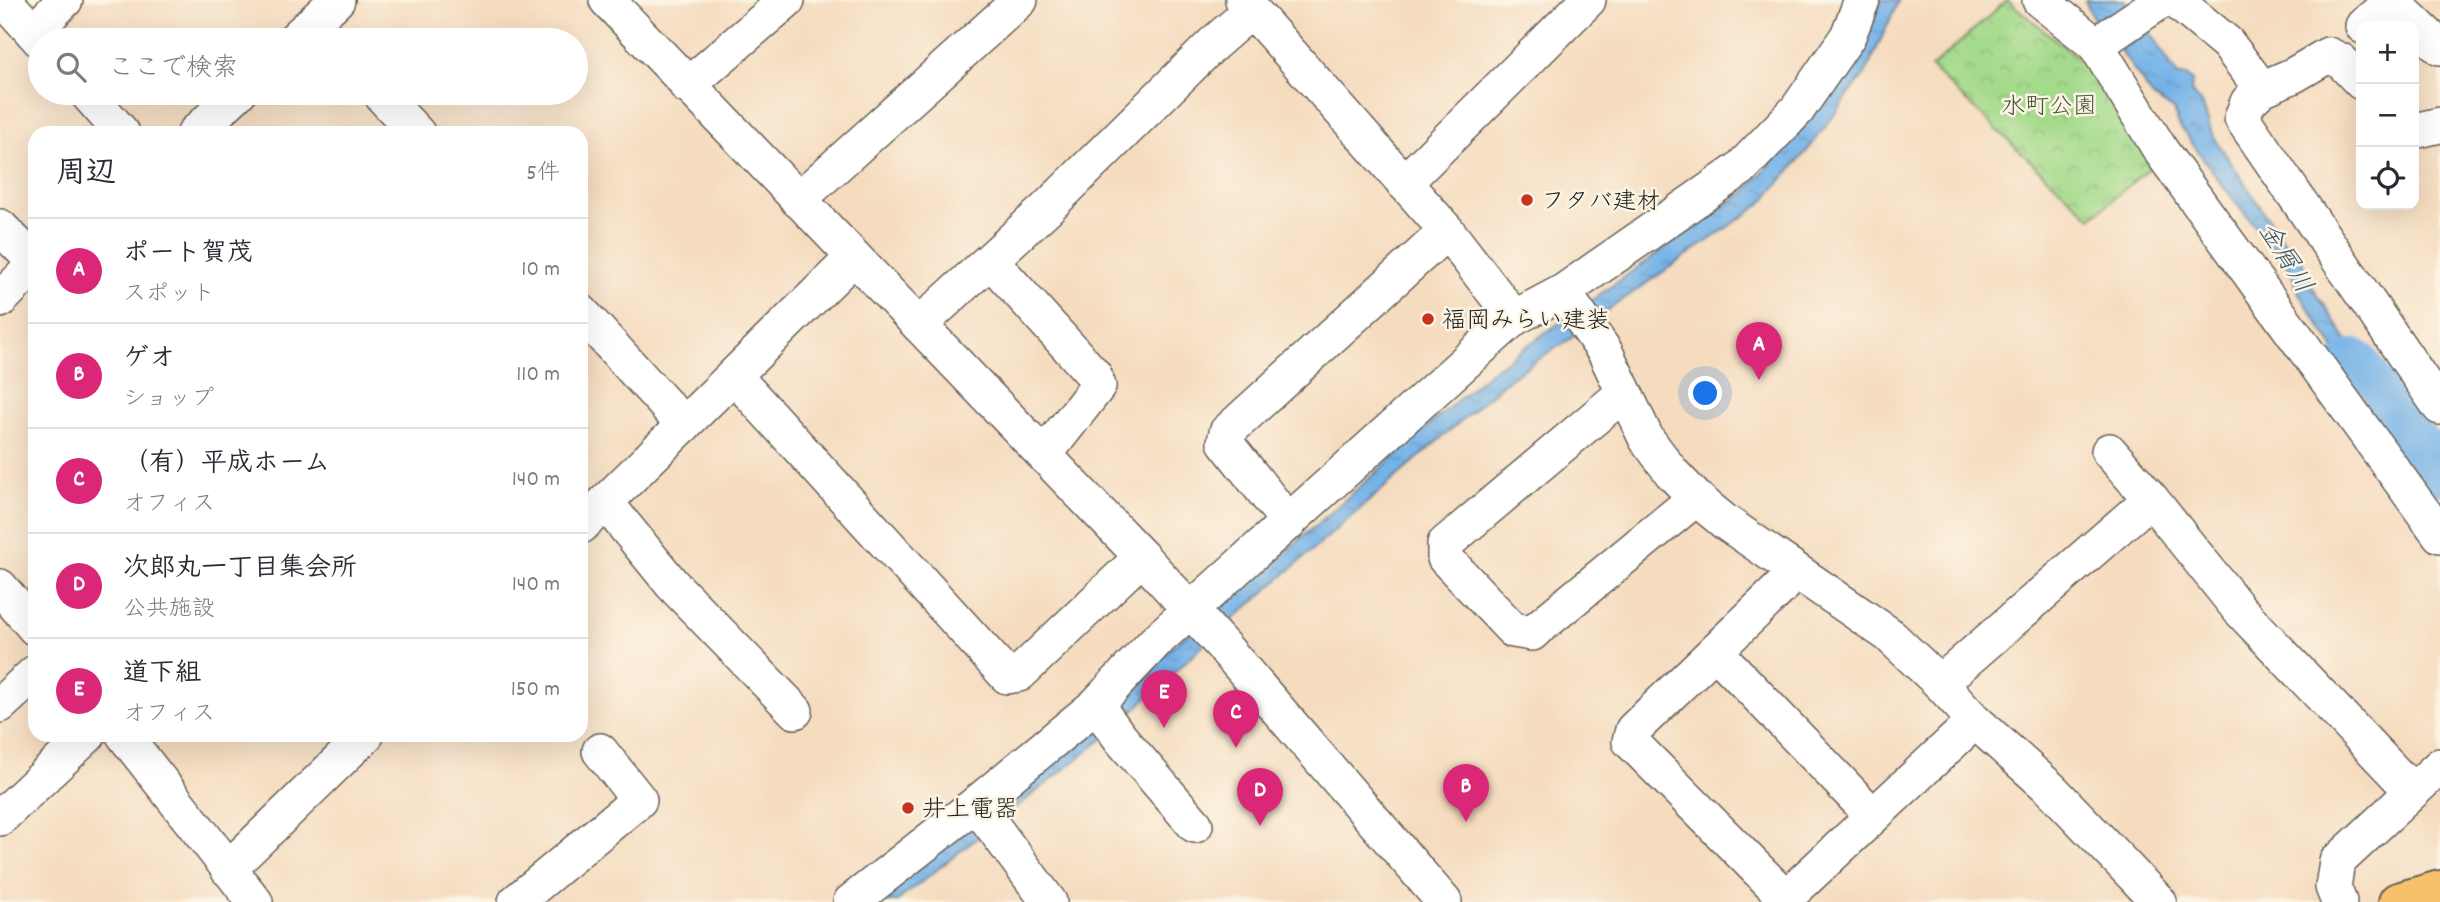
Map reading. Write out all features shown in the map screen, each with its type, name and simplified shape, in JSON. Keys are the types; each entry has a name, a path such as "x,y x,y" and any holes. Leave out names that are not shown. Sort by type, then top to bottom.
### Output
{"highway":[{"path":"2398,902 2440,890"},
{"path":"2429,902 2440,899"}],"street":[{"path":"4,0 29,28"},
{"path":"42,28 65,0"},
{"path":"307,28 337,0"},
{"path":"607,0 1142,556 1444,902"},
{"path":"687,86 787,0"},
{"path":"798,200 1020,0"},
{"path":"1404,183 1588,0"},
{"path":"853,901 1096,705 1155,642 1514,318 1563,292 1741,169 1797,110 1848,36 1862,0"},
{"path":"2040,0 2096,45 2161,151 2440,535"},
{"path":"2096,45 2162,0"},
{"path":"2175,0 2227,43 2262,89"},
{"path":"2369,21 2392,1 2413,21"},
{"path":"919,325 991,261 1213,44 1247,5 1447,231 1514,318"},
{"path":"2419,27 2440,47"},
{"path":"2356,32 2328,55 2294,75 2262,89 2248,102 2242,118 2440,407"},
{"path":"2328,55 2341,61 2356,77"},
{"path":"98,105 116,126"},
{"path":"203,126 225,105"},
{"path":"391,105 410,126"},
{"path":"2419,130 2440,125"},
{"path":"0,226 28,256"},
{"path":"1289,523 1225,442 1227,432 1447,231"},
{"path":"588,520 854,257"},
{"path":"991,261 1094,375 1098,386 1045,454"},
{"path":"0,300 28,270"},
{"path":"1563,292 1605,352 1646,438 1672,473 1696,498 1725,522 1888,634 1940,683 1975,721 2052,790 2159,902"},
{"path":"588,320 684,425"},
{"path":"734,376 1007,676 1019,674 1142,556"},
{"path":"1624,393 1445,544 1445,558 1513,630 1532,633 1696,498"},
{"path":"2109,451 2239,609 2412,791"},
{"path":"1940,683 2151,499"},
{"path":"606,503 672,584 795,711"},
{"path":"1797,572 1633,730 1630,741 1778,890 1793,891 1975,721"},
{"path":"0,587 28,615"},
{"path":"1715,651 1873,816"},
{"path":"0,705 28,679"},
{"path":"1096,705 1195,825"},
{"path":"0,818 81,742"},
{"path":"129,742 239,891 360,742"},
{"path":"529,898 639,800 600,751"},
{"path":"2339,902 2333,887 2337,862 2440,766"},
{"path":"976,804 1049,902"}],"green space":[{"name":"水町公園","path":"2007,0 2090,68 2155,163 2091,218 1931,68"}],"water":[{"path":"1881,0 1899,0 1866,72 1811,146 1761,204 1570,339 1511,377 1198,650 1104,738 896,902 869,902 1313,528 1486,375 1746,191 1853,65"},
{"path":"2085,0 2125,0 2129,7 2098,29"},
{"path":"2148,30 2178,76 2186,76 2192,80 2191,92 2202,103 2212,134 2286,245 2301,258 2312,286 2400,429 2360,388 2299,293 2290,269 2225,189 2179,125 2173,110 2153,97 2120,50"}],"waterway":[{"name":"金屑川","path":"2354,365 2410,441 2440,470"}],"place":[{"name":"フタバ建材","path":"1527,200"},
{"name":"福岡みらい建装","path":"1428,319"},
{"name":"ポート賀茂","path":"1759,380"},
{"name":"道下組","path":"1164,728"},
{"name":"（有）平成ホーム","path":"1236,748"},
{"name":"井上電器","path":"908,808"},
{"name":"ゲオ","path":"1466,822"},
{"name":"次郎丸一丁目集会所","path":"1260,826"}]}
